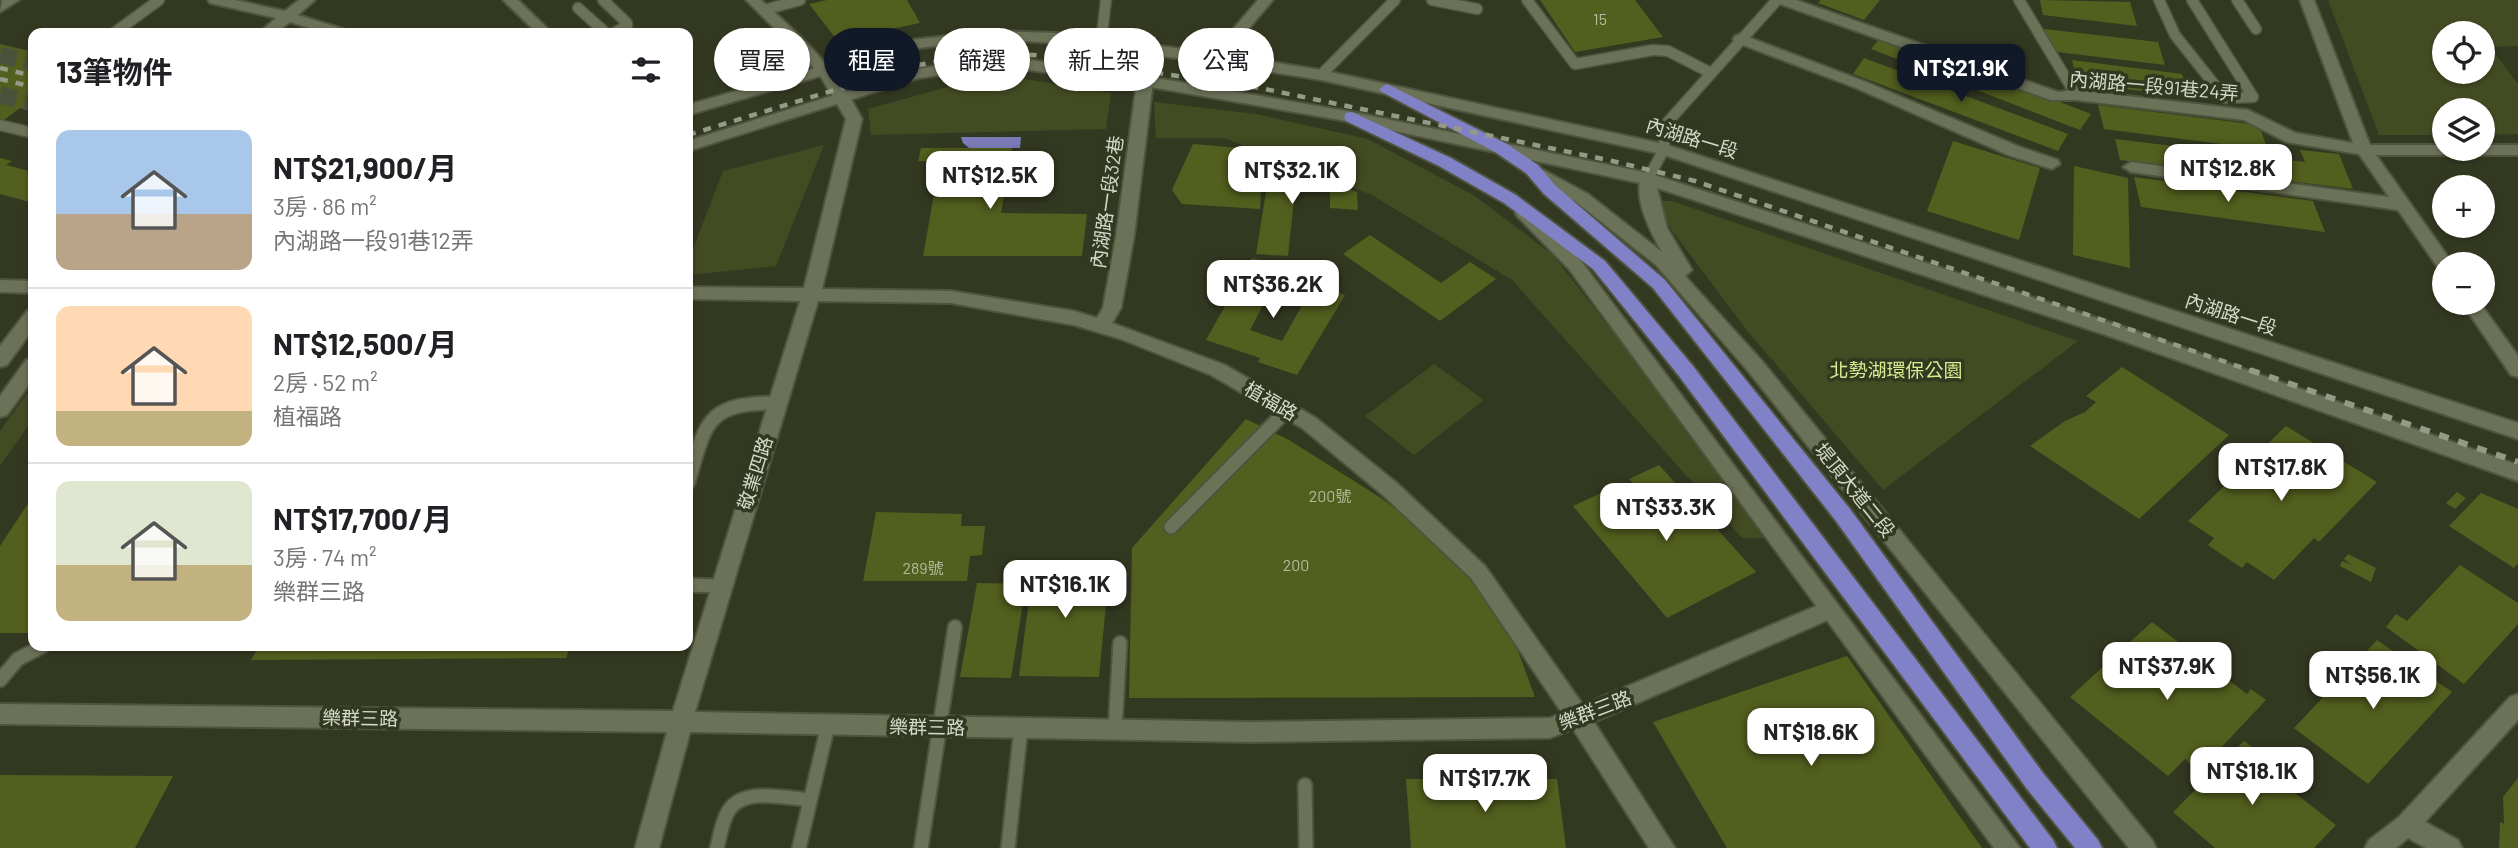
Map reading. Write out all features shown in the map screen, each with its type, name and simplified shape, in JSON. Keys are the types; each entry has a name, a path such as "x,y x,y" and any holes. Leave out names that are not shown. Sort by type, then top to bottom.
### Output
{"highway":[{"name":"堤頂大道二段","path":"1387,89 1501,148 1532,169 1550,190 1659,284 1843,515 2035,781 2090,848"},
{"path":"1352,117 1510,199 1599,265 1686,371 2045,848"}],"street":[{"path":"0,8 12,0"},
{"path":"215,0 287,16 325,28"},
{"path":"272,28 308,0"},
{"path":"510,0 540,28"},
{"path":"1242,28 1266,0"},
{"name":"內湖路一段91巷24弄","path":"1779,0 2057,97 2076,95 2248,115 2292,138 2364,150 2518,150"},
{"path":"2307,0 2364,150 2436,252"},
{"path":"758,5 824,67"},
{"name":"內湖路一段","path":"920,44 990,35 1044,37"},
{"path":"1740,39 1861,85 2014,151 2052,164"},
{"path":"693,144 917,74 968,66 1022,64 1044,67"},
{"name":"內湖路一段","path":"1274,67 1321,75 1664,149 2518,431"},
{"name":"內湖路一段","path":"693,109 824,70"},
{"path":"1164,84 1352,117 1648,179 2112,330 2518,473"},
{"path":"841,91 846,98"},
{"name":"內湖路一段32巷","path":"1101,327 1112,308 1121,260 1144,91"},
{"name":"敬業四路","path":"647,848 776,403 812,294 854,119 846,98"},
{"path":"2131,167 2402,205"},
{"name":"堤頂大道二段","path":"1532,169 1582,198 1661,261 1755,366 2144,848"},
{"path":"1648,179 1649,203 1661,240 1755,366"},
{"path":"1510,199 1575,265 2008,848"},
{"path":"0,286 28,287"},
{"name":"植福路","path":"693,293 951,297 1074,318 1127,334 1218,370 1309,423 1391,489 1478,572 1664,848"},
{"path":"2479,315 2518,370"},
{"path":"0,360 28,323"},
{"path":"0,410 28,372"},
{"name":"樂群三路","path":"0,714 1250,732 1550,728 1614,704 1829,610"},
{"path":"2377,848 2407,825 2518,704"},
{"path":"2407,825 2449,848"}],"lane":[{"path":"121,28 159,0"},
{"path":"603,0 627,23 623,28"},
{"path":"758,5 800,0"},
{"path":"1103,28 1106,0"},
{"path":"1321,75 1395,0"},
{"path":"1432,0 1477,9"},
{"path":"1527,0 1575,64 1668,51 1711,73"},
{"path":"1648,179 1664,149 1665,125 1740,39 1779,0"},
{"path":"2019,0 2076,95"},
{"path":"2159,0 2175,35 2225,98 2253,97 2192,0"},
{"path":"2237,0 2256,29"},
{"path":"578,9 600,28"},
{"path":"0,125 28,132"},
{"path":"693,467 707,424 721,409 745,402 776,403"},
{"path":"1171,527 1287,410"},
{"path":"693,585 722,586"},
{"path":"921,848 954,627"},
{"path":"1115,730 1120,643"},
{"path":"0,680 12,663 29,651"},
{"path":"799,848 828,726"},
{"path":"1008,848 1021,729"},
{"path":"1304,785 1306,848"},
{"path":"717,848 726,815 735,802 748,796 810,800"}],"green space":[{"path":"2328,0 2518,0 2518,46 2495,47 2495,21 2432,21 2432,84 2495,84 2495,54 2518,84 2518,134 2495,135 2495,98 2432,98 2432,135 2379,135"},
{"path":"1030,80 1044,82 1044,91 1111,93 1106,129 871,135 868,109 934,91 1030,91"},
{"path":"1154,102 1256,114 1368,139 1475,196 1553,255 1640,367 1764,538 1742,538 1512,280 1372,195 1224,138 1156,138"},
{"path":"824,145 776,266 693,274 693,249 723,171"},
{"name":"北勢湖環保公園","path":"1659,201 1672,201 2078,341 1883,490 1745,328 1659,213"},
{"path":"1434,364 1484,400 1414,455 1365,416"},
{"path":"28,392 28,426 0,466 0,431"}],"water":[{"path":"961,137 1021,137 1020,148 969,148"}],"building":[{"path":"827,0 907,0 920,23 896,28 828,28 809,4"},
{"path":"1540,0 1635,0 1663,37 1575,52"},
{"path":"1821,0 1880,0 1864,20 1818,3"},
{"path":"2040,0 2130,2 2137,26 2043,15"},
{"path":"2044,29 2158,42 2165,65 2049,51"},
{"path":"1883,34 2091,114 2080,130 1871,49"},
{"path":"0,44 28,51 28,110 20,108 0,123"},
{"path":"1864,58 2068,134 2058,151 1853,74"},
{"path":"2072,60 2182,74 2189,97 2077,83"},
{"path":"2098,105 2259,125 2268,150 2104,129"},
{"path":"2115,139 2305,162 2300,150 2339,154 2353,189 2120,160"},
{"path":"1953,141 2040,168 2019,240 1927,211"},
{"path":"1193,144 1263,150 1260,209 1182,204 1172,190"},
{"path":"921,148 1012,148 1001,213 1087,214 1082,256 923,256 940,161 918,161"},
{"path":"0,158 12,161 6,165 28,171 28,202 0,194"},
{"path":"1271,161 1357,192 1358,210 1330,208 1330,192 1296,181 1288,256 1256,254"},
{"path":"2074,166 2128,178 2130,268 2073,255"},
{"path":"2134,177 2313,201 2325,232 2141,207"},
{"path":"1370,235 1441,283 1470,262 1496,279 1440,321 1343,254"},
{"path":"1252,258 1283,266 1250,330 1282,341 1314,284 1345,295 1297,375 1258,362 1260,358 1206,340"},
{"path":"2122,367 2229,435 2139,519 2030,446 2065,421 2085,412 2096,402 2086,396"},
{"path":"1246,419 1289,440 1381,498 1437,541 1478,581 1514,640 1535,697 1129,698 1132,548"},
{"path":"2286,426 2377,482 2319,542 2314,538 2274,580 2247,562 2242,568 2212,548 2208,545 2214,538 2188,521"},
{"path":"1659,465 1756,572 1667,618 1573,506 1612,488 1636,516 1654,507 1629,479"},
{"path":"2457,492 2466,498 2455,509 2446,503"},
{"path":"2481,493 2518,509 2518,563 2514,568 2449,526"},
{"path":"28,504 28,633 0,633 0,546"},
{"path":"876,512 962,514 961,526 985,526 982,555 970,556 967,581 863,581"},
{"path":"2348,554 2376,568 2371,582 2340,566 2342,561 2352,565 2344,559"},
{"path":"1034,562 1110,563 1099,677 1019,676"},
{"path":"2460,565 2518,603 2518,624 2464,684 2386,627 2396,614 2407,621"},
{"path":"977,583 1026,584 1011,678 960,677"},
{"path":"2152,622 2247,694 2251,689 2266,700 2199,771 2185,759 2168,776 2070,697"},
{"path":"2377,640 2452,692 2368,784 2294,728"},
{"path":"256,651 568,651 566,658 251,660"},
{"path":"1847,656 1982,848 1727,848 1653,722"},
{"path":"2244,741 2295,778 2287,787 2336,825 2314,848 2215,848 2173,812"},
{"path":"0,775 173,776 135,848 0,848"},
{"path":"2518,778 2518,848 2499,848 2500,822 2504,824 2503,797"},
{"path":"1406,779 1557,779 1566,848 1411,848"}],"tunnel":[{"path":"0,55 28,62"},
{"path":"0,95 28,102"}],"railway":[{"path":"693,133 913,66 979,54 1034,55 1260,88 1608,160 1695,181 2255,372"},
{"path":"0,68 28,75"},
{"path":"0,79 28,86"},
{"path":"2250,370 2518,462"}]}
